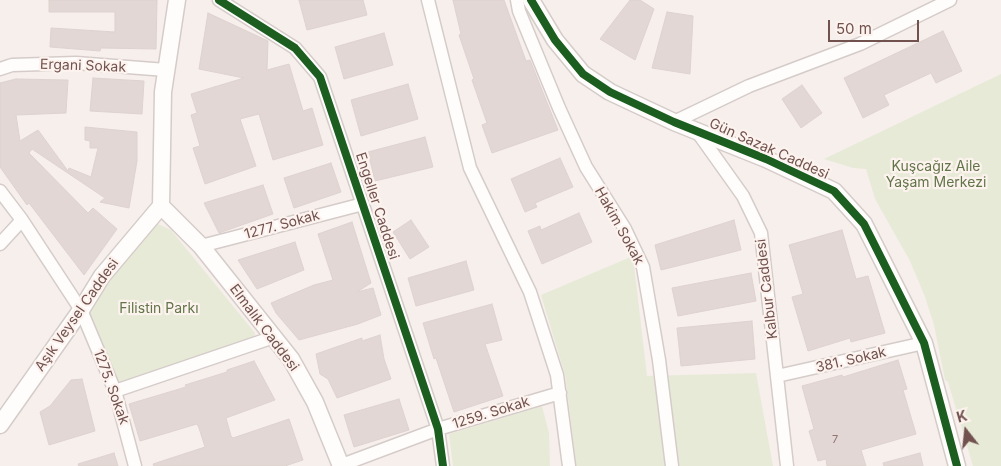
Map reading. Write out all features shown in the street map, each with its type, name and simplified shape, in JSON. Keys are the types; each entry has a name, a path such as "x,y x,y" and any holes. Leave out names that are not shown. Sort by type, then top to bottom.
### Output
{"street":[{"path":"161,206 163,92 177,0"},
{"name":"Engeller Caddesi","path":"219,0 295,48 320,77 438,429 443,466"},
{"path":"428,0 470,168 530,292 557,375 569,466"},
{"name":"Hakim Sokak","path":"517,0 519,11 559,108 586,167 625,229 643,267 659,360 672,466"},
{"name":"Gün Sazak Caddesi","path":"531,0 555,40 583,74 610,92 674,122 766,159 834,191 864,224 924,343 957,466"},
{"path":"674,122 749,86 860,44 950,0"},
{"name":"Ergani Sokak","path":"0,70 12,65 76,63 166,70"},
{"name":"Kalbur Caddesi","path":"696,130 743,196 760,232 787,466"},
{"name":"1275. Sokak","path":"0,191 22,220 81,310 115,391 135,466"},
{"name":"1277. Sokak","path":"201,246 363,204"},
{"name":"Elmalık Caddesi","path":"161,206 201,246 291,359 315,402 340,466"},
{"name":"Aşık Veysel Caddesi","path":"0,425 81,310 102,276 161,206"},
{"path":"0,244 22,220"},
{"path":"115,391 274,337"},
{"name":"381. Sokak","path":"777,376 924,343"},
{"name":"1259. Sokak","path":"340,466 438,429 560,393"}],"green space":[{"name":"Kuşcağız Aile Yaşam Merkezi","path":"1001,74 1001,466 973,466 948,382 945,380 934,325 925,297 910,261 875,199 866,169 853,168 824,159"},
{"name":"Filistin Parkı","path":"158,224 171,230 255,333 254,339 124,383 116,383 87,312 101,289 140,239"},
{"path":"633,256 647,376 756,373 773,466 576,466 565,375 541,295"},
{"path":"542,406 549,433 550,466 453,466 449,434"}],"building":[{"path":"49,0 157,0 156,49 101,48 100,51 50,47 51,28 115,32 115,12 49,12"},
{"path":"299,0 363,0 367,15 307,30"},
{"path":"453,0 504,0 526,61 530,60 558,130 492,153 482,125 487,123 459,35 461,34"},
{"path":"630,0 640,0 654,9 635,60 600,39"},
{"path":"667,12 693,16 690,74 652,68"},
{"path":"208,13 268,41 267,70 289,64 303,111 312,108 323,145 273,160 259,114 240,119 256,166 205,184 193,148 200,146 191,115 197,113 191,94 244,78 199,69"},
{"path":"943,31 962,71 936,83 931,73 884,95 889,105 863,118 844,78"},
{"path":"384,33 393,65 344,79 335,47"},
{"path":"93,78 144,81 142,114 90,111"},
{"path":"16,79 68,80 66,113 16,115 20,141 38,130 68,171 69,168 91,177 98,148 90,148 90,141 85,140 85,127 137,132 137,161 129,208 100,202 105,198 32,149 29,153 88,213 93,208 117,229 84,275 29,203 27,205 0,167 0,83"},
{"path":"408,84 418,119 361,136 351,100"},
{"path":"802,85 822,113 801,128 782,99"},
{"path":"425,137 433,167 375,181 368,152"},
{"path":"560,158 573,187 535,203 537,207 525,212 511,179"},
{"path":"331,163 341,192 294,208 284,178"},
{"path":"263,185 273,214 219,233 204,203"},
{"path":"579,213 592,242 542,264 528,231 540,226 541,230"},
{"path":"411,220 429,247 410,259 393,232"},
{"path":"734,220 741,250 661,270 655,245"},
{"path":"352,222 371,283 357,292 373,288 381,315 358,324 299,340 276,313 271,303 314,285 333,280 318,234"},
{"path":"842,230 856,279 868,276 885,333 851,342 850,338 808,351 792,297 803,294 789,245"},
{"path":"295,242 304,270 257,289 238,260"},
{"path":"466,261 474,290 416,306 408,278"},
{"path":"751,273 756,301 678,316 672,288"},
{"path":"492,304 502,340 485,344 503,396 454,412 423,323"},
{"path":"752,321 755,359 681,366 677,328"},
{"path":"380,335 384,359 391,379 337,398 328,379 320,374 316,354 362,338 362,341"},
{"path":"898,360 907,389 903,390 916,434 861,450 866,466 827,466 826,459 818,461 809,431 814,429 802,386 842,375 843,377"},
{"path":"254,361 275,400 226,418 231,436 233,438 289,419 303,460 285,466 154,466 153,464 205,447 199,428 197,424 140,441 129,404 186,387 185,385 227,372 227,370"},
{"path":"82,379 95,431 49,445 40,412 50,406 71,380"},
{"path":"399,399 409,430 354,447 344,415"},
{"path":"114,453 118,466 79,466 78,464"},
{"path":"920,453 923,466 884,466 883,463"}],"cycle path":[{"path":"219,0 295,48 320,77 438,429 443,466"},
{"path":"531,0 555,40 583,74 610,92 674,122 766,159 834,191 864,224 924,343 957,466"}]}
